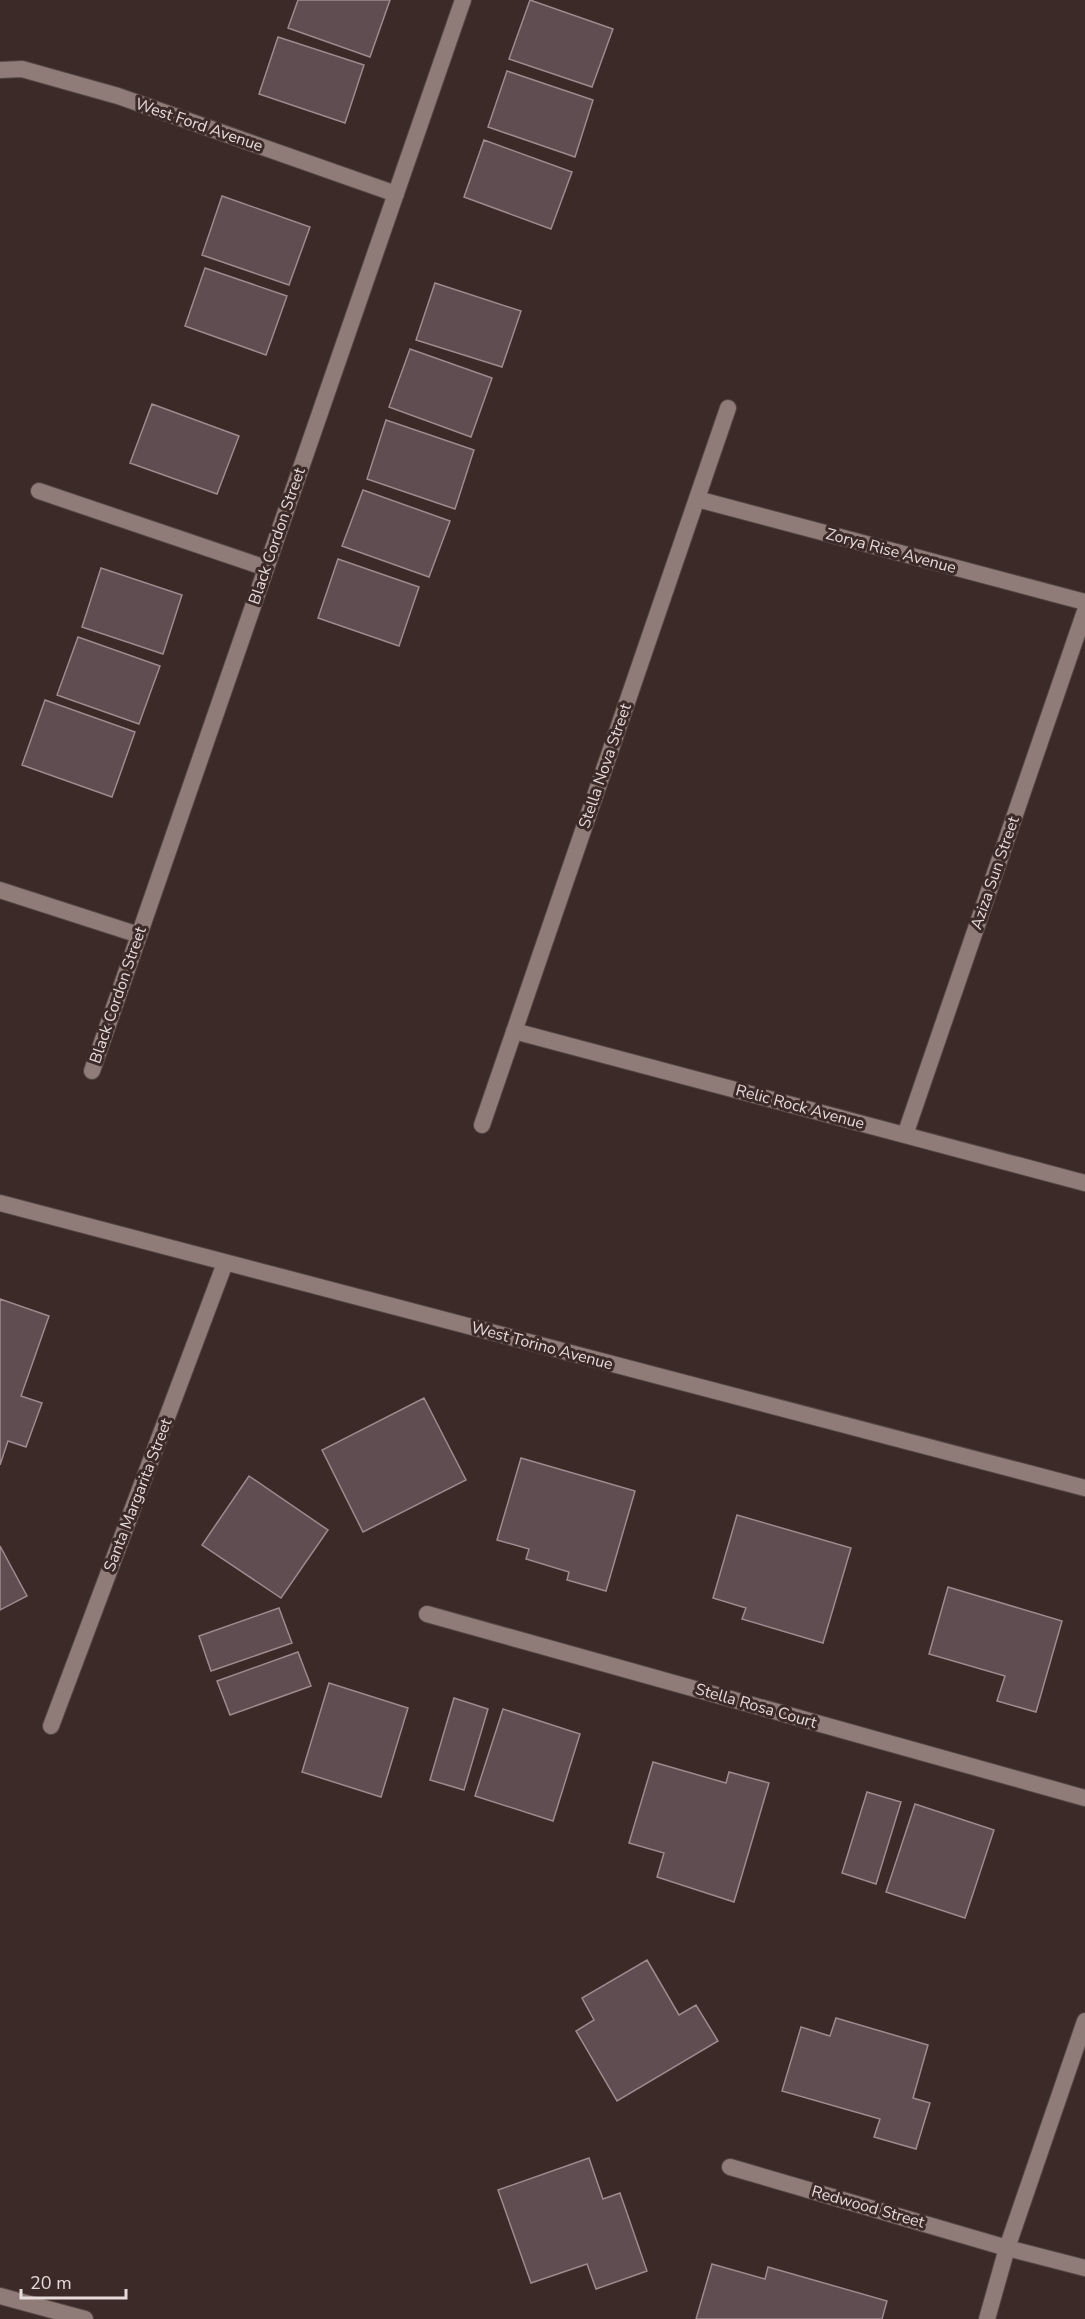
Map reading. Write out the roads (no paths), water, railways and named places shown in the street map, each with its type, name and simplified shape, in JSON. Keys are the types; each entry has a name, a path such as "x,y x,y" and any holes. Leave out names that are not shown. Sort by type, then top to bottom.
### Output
{"street":[{"name":"Black Cordon Street","path":"92,1071 463,0"},
{"name":"West Ford Avenue","path":"0,70 22,69 118,96 396,194"},
{"name":"Stella Nova Street","path":"482,1125 728,408"},
{"path":"39,491 266,568"},
{"name":"Zorya Rise Avenue","path":"697,499 1085,602"},
{"name":"Aziza Sun Street","path":"905,1135 1085,610"},
{"path":"0,890 139,935"},
{"name":"Relic Rock Avenue","path":"514,1031 1085,1183"},
{"name":"West Torino Avenue","path":"0,1203 1085,1488"},
{"name":"Santa Margarita Street","path":"51,1726 225,1263"},
{"name":"Stella Rosa Court","path":"426,1614 1085,1798"},
{"path":"987,2319 1007,2248 1085,2021"},
{"name":"Redwood Street","path":"730,2167 1007,2248 1085,2268"},
{"path":"0,2296 85,2319"}]}
